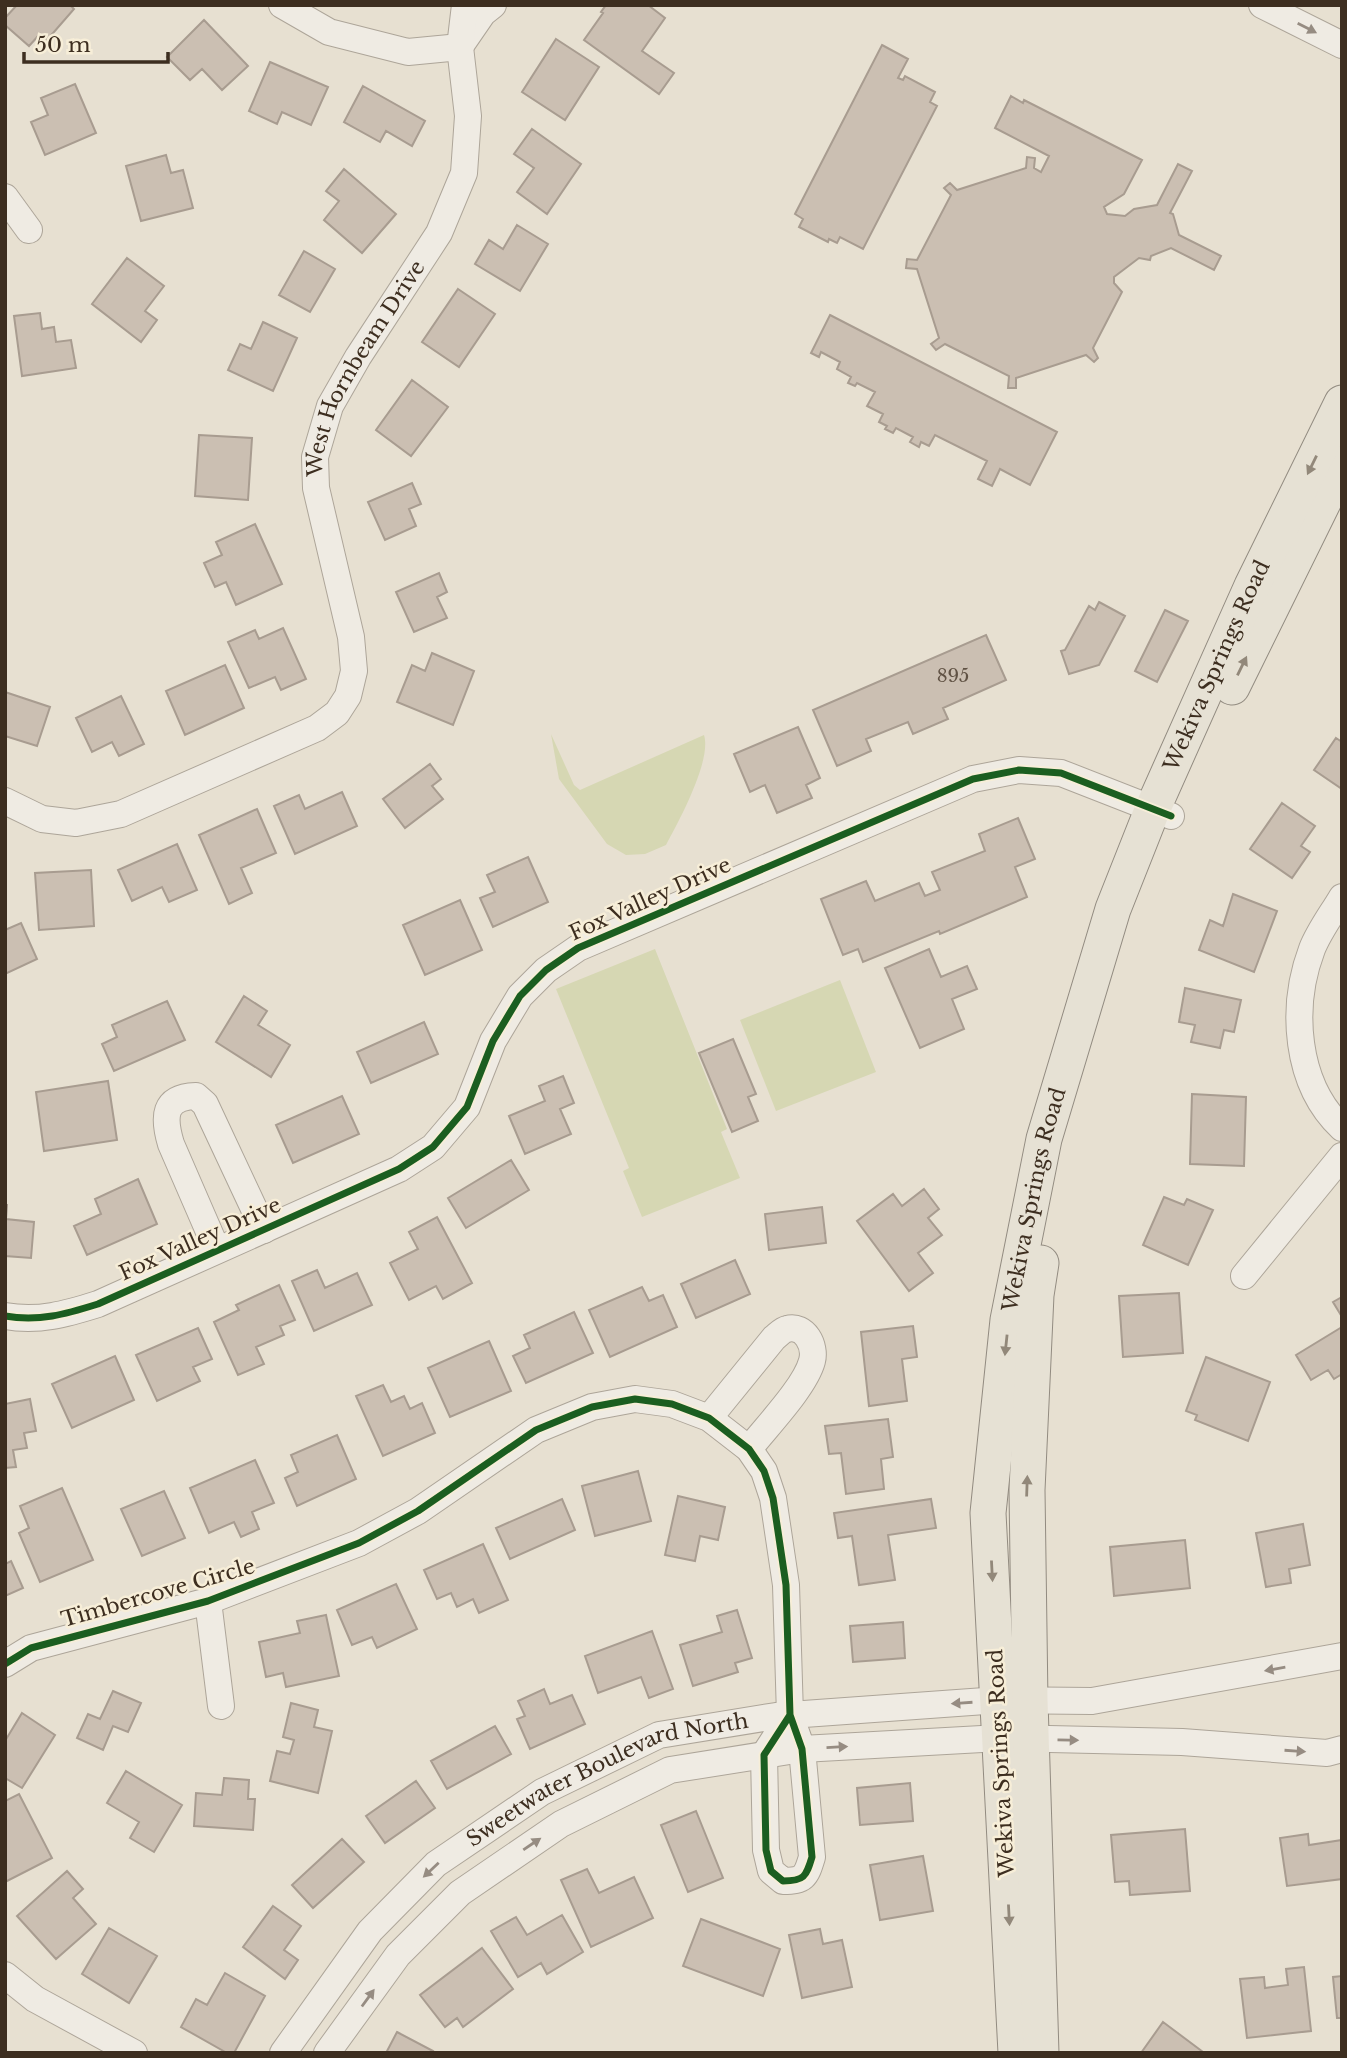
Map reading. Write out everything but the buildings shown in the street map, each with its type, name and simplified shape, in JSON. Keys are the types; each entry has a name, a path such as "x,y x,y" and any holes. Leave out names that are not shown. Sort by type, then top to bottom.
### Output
{"main road":[{"name":"Wekiva Springs Road","path":"1016,2053 1014,1700 1036,1295 1068,1103 1162,812 1252,586 1342,403"},
{"name":"Wekiva Springs Road","path":"1162,812 1181,789 1342,464"},
{"name":"Wekiva Springs Road","path":"1015,1739 1041,2053"}],"street":[{"path":"282,5 330,32 408,52 460,47 483,13 494,5"},
{"name":"West Hornbeam Drive","path":"5,801 42,819 76,823 121,814 317,729 337,713 348,696 354,671 351,637 316,488 316,457 330,407 439,233 464,173 468,116 460,47 465,5"},
{"path":"1262,5 1342,45"},
{"path":"5,197 29,230"},
{"name":"Fox Valley Drive","path":"5,1316 26,1320 56,1317 88,1307 399,1169 433,1147 467,1107 493,1041 520,996 546,971 578,948 973,779 1019,770 1061,773 1162,812"},
{"path":"1342,897 1312,948 1299,998 1302,1052 1313,1091 1328,1115 1342,1128"},
{"path":"217,1250 165,1126 167,1111 174,1102 183,1097 196,1097 205,1104 264,1230"},
{"path":"1244,1276 1342,1156"},
{"path":"709,1418 774,1338 785,1329 796,1328 805,1334 812,1345 813,1359 804,1380 749,1449"},
{"name":"Timbercove Circle","path":"5,1664 31,1648 208,1601 359,1542 418,1511 536,1430 592,1407 635,1399 671,1404 709,1418 749,1449 764,1471 773,1499 786,1585 790,1715 802,1749 812,1857 807,1874 796,1881 783,1881 771,1871 766,1850 764,1755"},
{"path":"208,1601 220,1706"},
{"name":"Sweetwater Boulevard North","path":"283,2053 370,1931 436,1864 542,1792 659,1735 790,1715 1014,1700 1091,1701 1342,1656"},
{"path":"764,1755 790,1715"},
{"name":"Sweetwater Boulevard North","path":"327,2053 398,1955 460,1892 561,1824 670,1770 802,1749 1015,1739 1182,1742 1327,1753 1342,1749"},
{"path":"462,1847 481,1878"},
{"path":"5,1975 35,1999 134,2053"}],"green space":[{"path":"551,734 574,785 580,790 704,735 705,746 699,774 666,845 645,854 626,855 607,844 559,779"},
{"path":"655,949 727,1129 721,1132 740,1178 642,1217 623,1171 629,1168 556,989"},
{"path":"840,980 876,1072 776,1111 740,1020"}],"cycle path":[{"path":"5,1316 41,1317 98,1304 399,1169 433,1147 467,1107 493,1041 520,996 546,970 578,948 973,779 1019,770 1061,773 1171,816"},
{"path":"5,1664 31,1648 208,1601 359,1543 418,1511 536,1430 592,1407 635,1399 672,1404 709,1418 749,1449 764,1471 773,1498 786,1585 790,1715 802,1749 812,1857 808,1869 800,1879 783,1881 771,1871 766,1850 764,1755 790,1715"}]}
